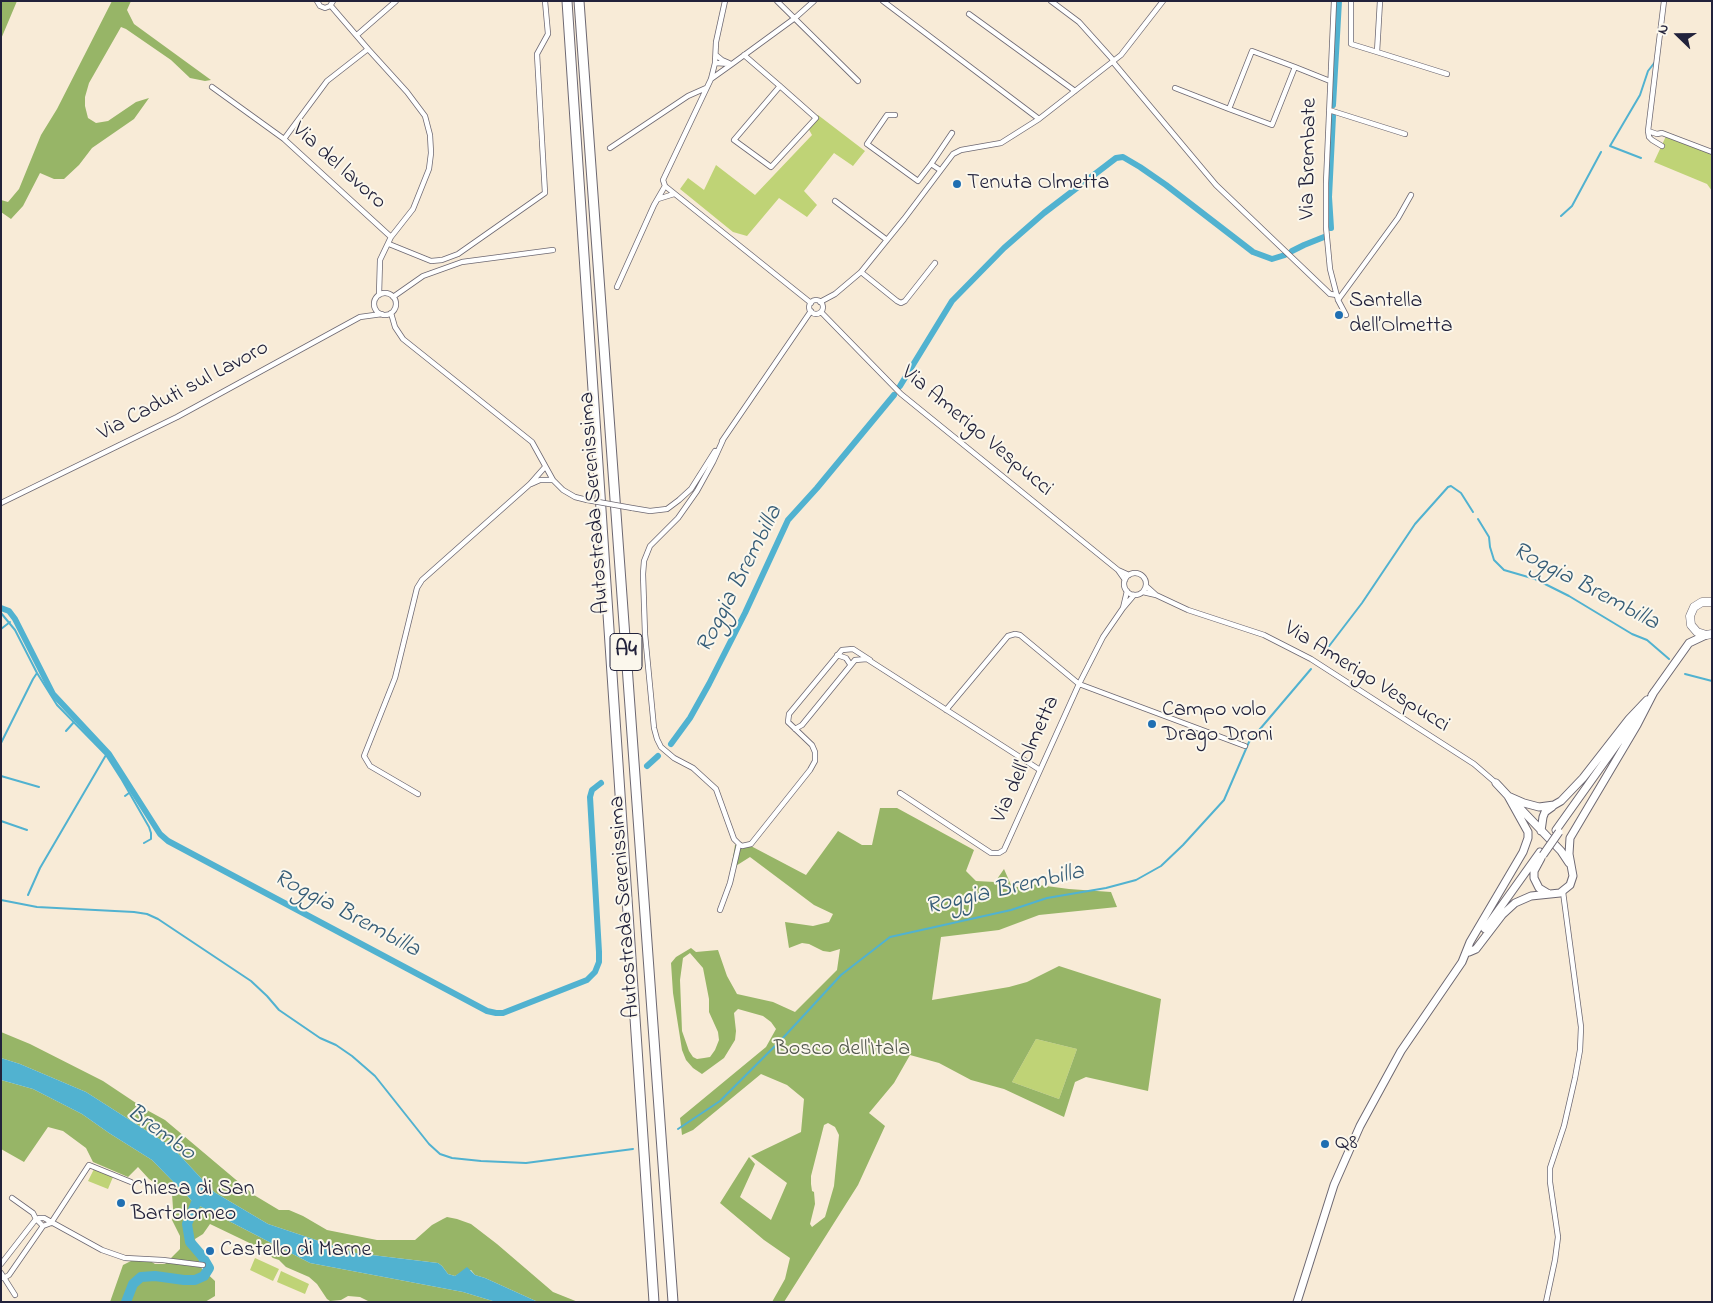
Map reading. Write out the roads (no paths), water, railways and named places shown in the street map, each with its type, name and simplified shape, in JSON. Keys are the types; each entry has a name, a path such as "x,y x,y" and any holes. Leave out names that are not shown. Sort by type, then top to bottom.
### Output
{"highway":[{"name":"Autostrada Serenissima","path":"567,1 654,1302"},
{"name":"Autostrada Serenissima","path":"579,1 673,1302"}],"main road":[{"path":"1297,1302 1334,1185 1360,1126 1401,1051 1468,952 1558,831 1592,778 1689,642 1690,616 1694,607 1702,602 1712,601"},
{"path":"1691,625 1697,632 1709,634"},
{"path":"1689,642 1709,634"},
{"path":"1541,831 1542,816 1545,812 1568,795 1629,719 1654,692"},
{"path":"1468,952 1476,949 1502,915 1515,903 1531,896 1563,892 1570,885 1572,867 1569,846 1574,831 1614,765 1654,692"},
{"path":"1496,783 1561,851 1572,867"},
{"path":"1508,796 1531,806 1554,805"},
{"path":"1462,962 1470,942 1519,861 1527,844 1526,826 1508,796"},
{"path":"1541,854 1536,865 1534,878 1539,888 1551,894"}],"street":[{"path":"317,1 323,8 332,3 368,49 408,92 425,116 430,135 431,153 429,170 413,209 391,237"},
{"path":"357,35 396,1"},
{"path":"389,244 431,261 442,260 458,254 545,192 537,54 548,34 545,1"},
{"path":"726,1 716,42 715,63 710,79 663,180 665,186 674,194 811,303"},
{"path":"777,1 858,81"},
{"path":"710,79 795,18 814,1"},
{"path":"883,1 1040,119"},
{"path":"1051,1 1079,22 1114,61 1216,185 1330,294 1337,298 1398,218 1411,195"},
{"path":"382,314 375,307 375,300 379,295 388,293 394,297 396,303 391,313 395,327 403,339 532,442 553,480 563,490 575,497 587,500 650,511 667,509 691,489 811,311 809,308 811,303 817,300 820,302 835,294 861,272 954,154 961,150 1001,143 1040,119 1121,55 1163,1"},
{"path":"1351,1 1350,44 1447,74"},
{"path":"1377,52 1380,1"},
{"path":"1662,146 1649,137 1648,131 1664,1"},
{"name":"Via Brembate","path":"1333,2 1326,204 1327,255 1337,298 1346,315"},
{"path":"969,14 1075,91"},
{"path":"284,139 326,81 368,49"},
{"path":"1229,109 1252,51 1330,81"},
{"path":"716,55 732,64"},
{"path":"744,55 780,86 816,118 771,167 734,140 780,86"},
{"path":"715,63 732,64"},
{"path":"1175,88 1272,125 1294,67"},
{"name":"Via del lavoro","path":"212,87 284,139 391,237 380,260 379,295"},
{"path":"610,148 688,96 706,88"},
{"path":"1329,110 1405,134"},
{"path":"895,116 887,114 867,144 918,181 952,133"},
{"path":"1648,131 1662,134 1712,152"},
{"path":"931,164 940,170"},
{"path":"617,287 656,199 665,186"},
{"path":"656,199 661,196 674,194"},
{"path":"835,200 887,240"},
{"path":"394,297 423,276 462,262 554,250"},
{"path":"861,272 901,303 935,263"},
{"path":"811,311 817,314 821,312 820,302"},
{"name":"Via Amerigo Vespucci","path":"821,312 901,394 1118,570 1129,575 1136,573 1142,576 1146,581 1146,586 1156,595"},
{"name":"Via Caduti sul Lavoro","path":"1,503 177,417 360,317 391,313"},
{"path":"723,440 697,491 671,525 650,546 644,561 643,574 645,634 654,728 661,747 674,758 693,768 716,789 734,840 742,846 751,844 810,770 815,761 815,752 812,746 788,722 789,714 842,650 853,649 1040,770"},
{"path":"418,794 370,766 364,756 395,678 417,588 420,582 530,484 545,467"},
{"path":"530,484 540,480 553,480"},
{"name":"Via Amerigo Vespucci","path":"1118,570 1125,580 1124,585 1127,591"},
{"path":"1125,580 1129,575"},
{"path":"1123,608 1127,591 1134,595 1143,592 1146,586"},
{"name":"Via Amerigo Vespucci","path":"1143,592 1156,595 1188,610 1264,635 1311,659 1474,764 1496,783"},
{"name":"Via dell'Olmetta","path":"900,793 991,853 999,853 1004,850 1079,684 1103,637 1134,595"},
{"path":"946,710 1008,636 1012,634 1020,635 1079,684"},
{"path":"837,655 846,658 850,664"},
{"path":"795,729 802,725 850,664 861,658 870,660"},
{"name":"Via dell'Olmetta","path":"1079,684 1245,746"},
{"path":"720,910 730,883 739,844"},
{"path":"1546,1302 1556,1260 1558,1237 1550,1182 1550,1168 1564,1126 1575,1078 1580,1050 1581,1028 1563,892"},
{"path":"51,1223 89,1165 131,1182"},
{"path":"12,1198 33,1213 36,1220 42,1226"},
{"path":"1,1264 36,1220 44,1218 102,1250 125,1258 203,1265"},
{"path":"3,1278 9,1276 42,1226 46,1223 51,1223"},
{"path":"1,1273 14,1295"}],"water":[{"path":"1,1058 86,1092 172,1147 214,1192 268,1224 355,1253 438,1263 448,1274 455,1276 467,1267 475,1275 538,1302 496,1302 463,1292 310,1263 194,1203 152,1160 82,1114 33,1089 1,1080"}],"waterway":[{"name":"Roggia Brembilla","path":"1333,105 1339,1"},
{"path":"1641,158 1610,146 1640,95 1648,71 1655,62"},
{"name":"Roggia Brembilla","path":"1331,228 1329,197 1333,116"},
{"path":"1561,216 1572,206 1601,152"},
{"name":"Roggia Brembilla","path":"900,386 952,301 1004,248 1044,213 1116,158 1123,157 1140,167 1253,252 1272,259 1285,255"},
{"name":"Roggia Brembilla","path":"1292,251 1324,237"},
{"name":"Roggia Brembilla","path":"671,744 690,718 709,684 745,613 788,520 894,395"},
{"name":"Roggia Brembilla","path":"1323,654 1362,603 1415,524 1448,487 1451,486 1461,493 1473,512"},
{"name":"Roggia Brembilla","path":"1478,519 1489,537 1494,560 1504,570 1535,579 1569,596 1632,634 1647,640 1669,659"},
{"name":"Roggia Brembilla","path":"1,608 9,611 15,619 53,694 109,754 160,834 168,841 487,1011 503,1013 587,980 595,972 599,962 599,952 590,797 592,790 601,783"},
{"path":"1,613 15,630 37,673"},
{"path":"1,629 10,622"},
{"name":"Roggia Brembilla","path":"678,1129 720,1101 782,1039 841,975 890,937 1011,910 1047,898 1106,888 1136,880 1161,866 1224,800 1249,742 1311,669"},
{"name":"Roggia Brembilla","path":"1,743 37,673 57,705 106,755 122,780 149,827 151,839 144,843"},
{"name":"Roggia Brembilla","path":"1685,674 1712,681"},
{"path":"66,731 74,722"},
{"path":"28,895 40,868 106,755"},
{"name":"Roggia Brembilla","path":"647,766 658,756"},
{"path":"1,776 39,787"},
{"path":"125,796 129,793"},
{"path":"1,821 27,830"},
{"name":"Roggia Brembilla","path":"1,900 37,907 134,912 147,914 158,919 251,981 279,1010 320,1038 336,1045 352,1056 375,1076 429,1144 440,1154 452,1158 526,1163 633,1149"},
{"path":"126,1302 133,1284 141,1277 155,1276 195,1280 204,1276 209,1268 190,1242 187,1224 201,1191"}],"place":[{"name":"Tenuta Olmetta","path":"957,184"},
{"name":"Santella dell’Olmetta","path":"1339,315"},
{"name":"Campo volo Drago Droni","path":"1152,724"},
{"name":"Q8","path":"1325,1144"},
{"name":"Chiesa di San Bartolomeo","path":"121,1203"},
{"name":"Castello di Marne","path":"210,1251"}],"park label":[{"name":"Bosco dell'Itala","path":"842,1050"}],"water label":[{"name":"Brembo","path":"160,1134"}]}
